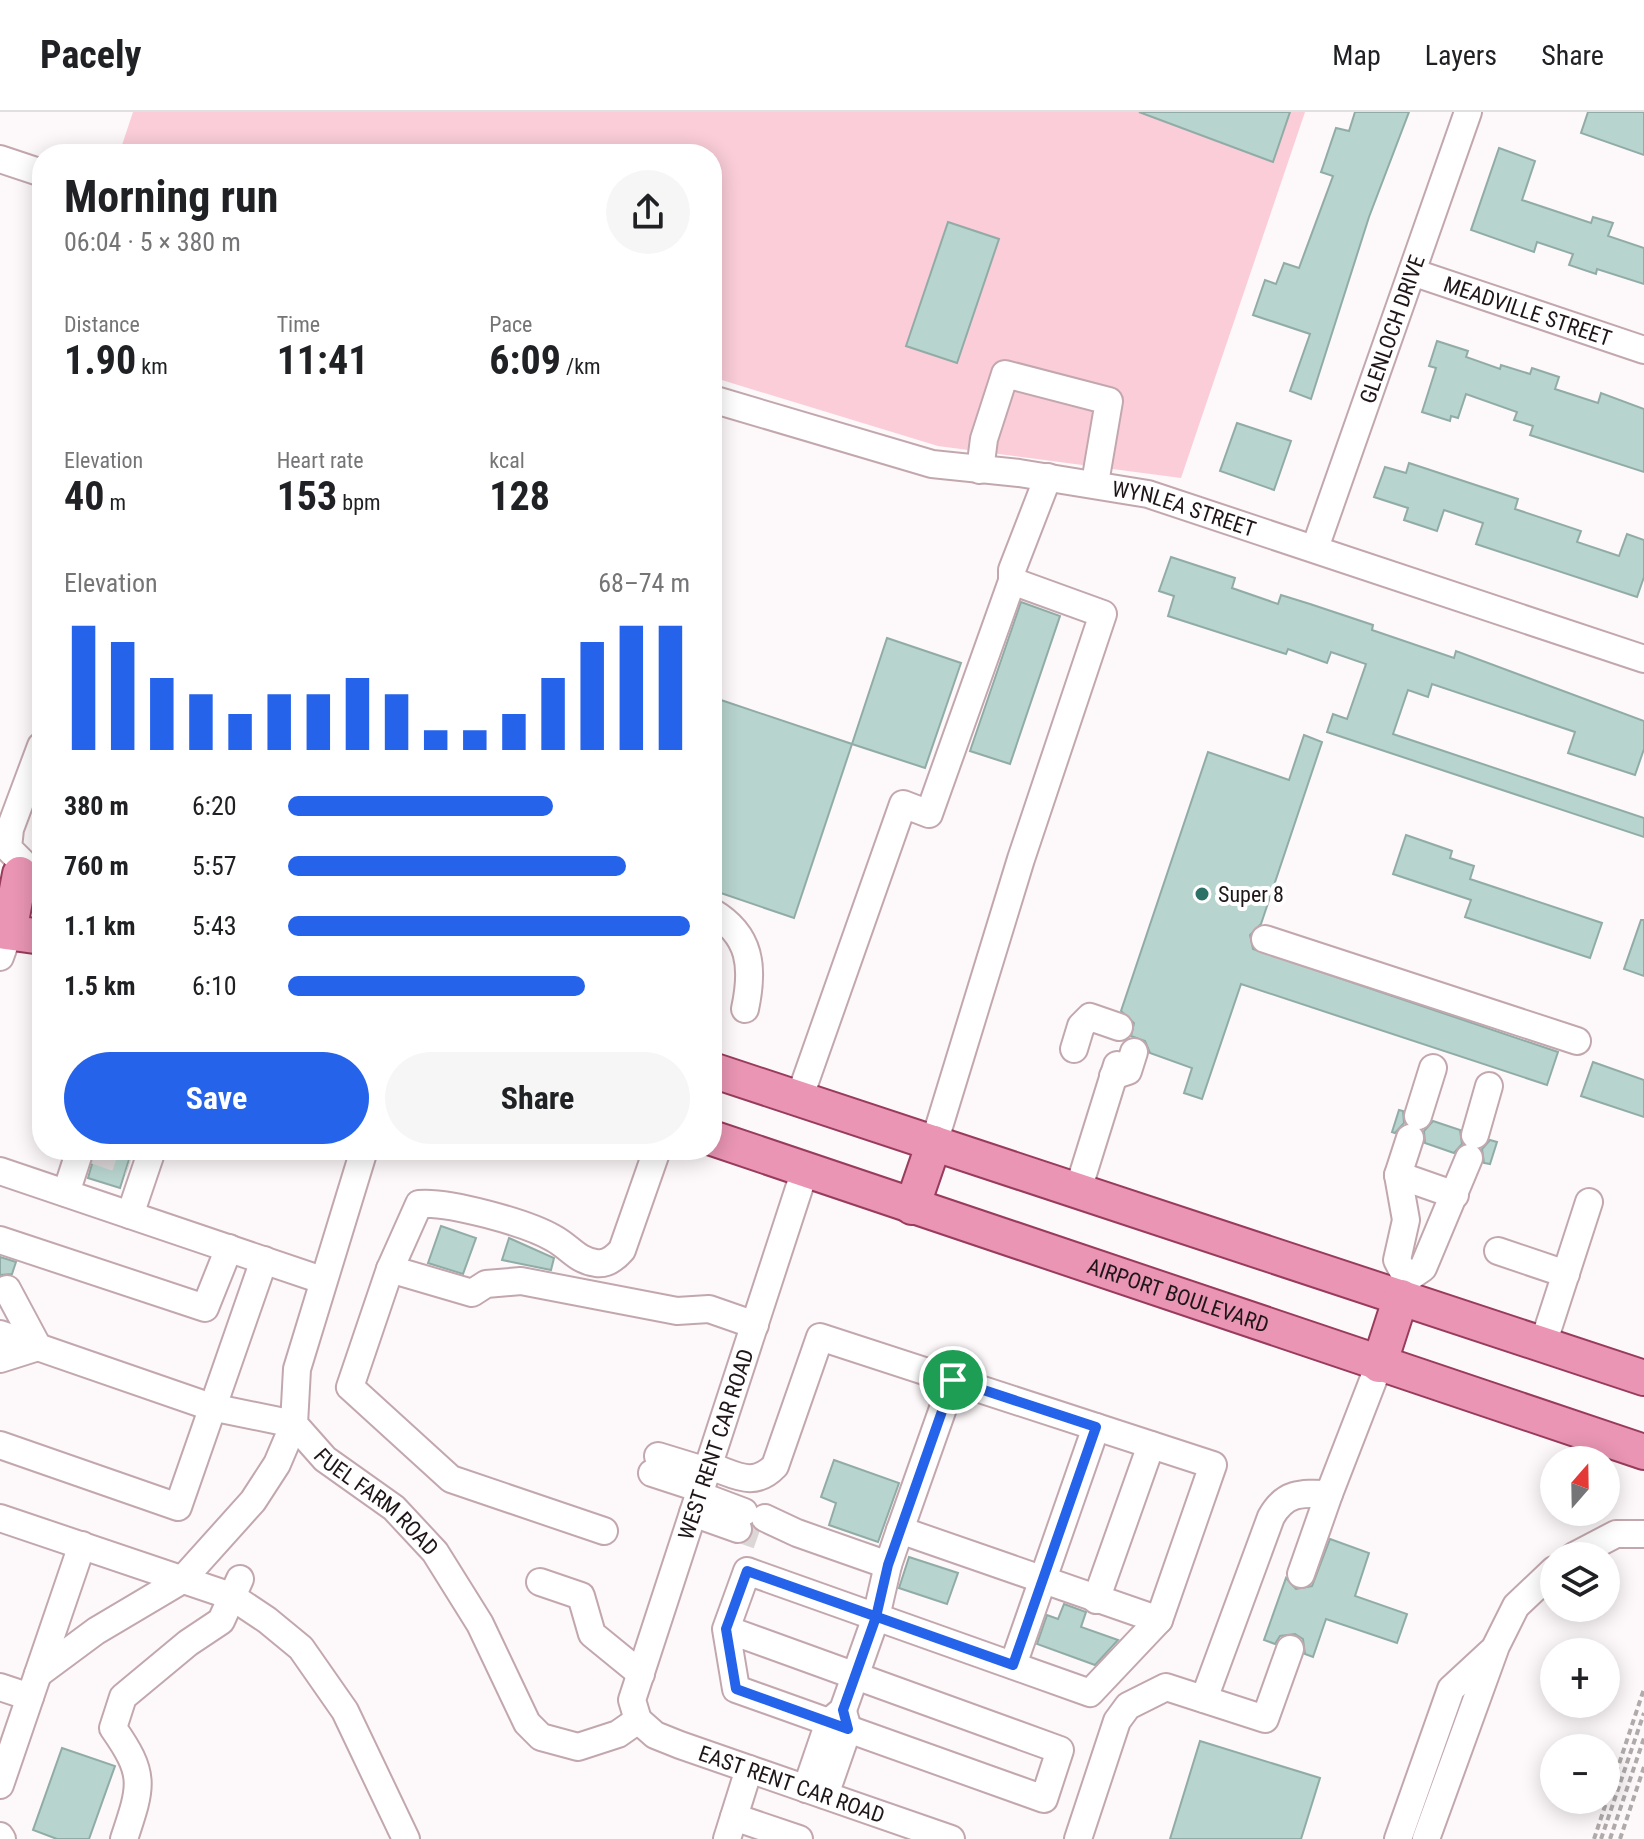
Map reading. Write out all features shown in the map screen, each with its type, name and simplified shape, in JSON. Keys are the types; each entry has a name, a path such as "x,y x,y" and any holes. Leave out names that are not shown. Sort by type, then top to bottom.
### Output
{"main road":[{"path":"13,939 25,868"},
{"path":"722,1073 1078,1190 1404,1288 1543,1344 1644,1378"},
{"name":"AIRPORT BOULEVARD","path":"722,1141 1644,1452"},
{"path":"912,1207 934,1143"},
{"path":"1379,1365 1404,1288"}],"street":[{"name":"GLENLOCH DRIVE","path":"1315,548 1468,112"},
{"path":"0,159 32,170"},
{"name":"MEADVILLE STREET","path":"1412,272 1644,350"},
{"path":"980,470 984,439 1005,374 1109,401 1095,483"},
{"name":"WYNLEA STREET","path":"722,402 932,464 1095,483 1148,494 1644,659"},
{"path":"799,1099 903,804 929,814 1012,581 1012,570 1048,477"},
{"path":"934,1143 1021,859 1103,614 1012,581"},
{"path":"25,868 8,848 10,829 32,770"},
{"path":"722,920 741,936 750,959 751,980 745,1009"},
{"path":"1265,939 1577,1041"},
{"path":"1074,1049 1081,1026 1090,1017 1119,1027"},
{"path":"1078,1190 1121,1064"},
{"path":"1404,1288 1397,1260 1406,1220 1398,1175 1433,1068"},
{"path":"1404,1288 1423,1268 1455,1195 1489,1086"},
{"path":"66,1193 77,1160"},
{"path":"130,1215 143,1160"},
{"path":"0,1687 34,1685 96,1631 182,1580 253,1501 277,1464 294,1424 297,1369 361,1160"},
{"path":"604,1531 451,1479 350,1387 390,1269 419,1204 435,1202 496,1218 554,1238 575,1257 600,1264 614,1259 622,1250 654,1160"},
{"name":"WEST RENT CAR ROAD","path":"638,1720 632,1700 805,1170"},
{"path":"0,1171 322,1280"},
{"path":"1398,1175 1455,1195"},
{"path":"1543,1344 1589,1202"},
{"path":"0,1240 205,1308 229,1248"},
{"path":"1498,1251 1566,1274"},
{"path":"0,1445 178,1507 264,1260"},
{"path":"390,1269 472,1293 486,1284 521,1281 677,1311 709,1309 755,1325"},
{"path":"7,1289 38,1347"},
{"path":"0,1334 211,1407 294,1424"},
{"path":"702,1487 753,1480 766,1475 775,1466 820,1337 1213,1465 1159,1620 1090,1693 747,1571 726,1629 736,1689 840,1720 1044,1799 1060,1750 726,1629"},
{"path":"0,1359 38,1347"},
{"path":"1301,1574 1379,1365"},
{"path":"815,1792 876,1617 888,1565 953,1380"},
{"name":"FUEL FARM ROAD","path":"294,1424 325,1459 394,1508 435,1552 480,1624 527,1723 541,1737 578,1747 618,1734 638,1720"},
{"path":"1013,1665 1096,1427"},
{"path":"1096,1600 1151,1445"},
{"path":"655,1465 702,1487 751,1524 797,1533 888,1565"},
{"path":"1204,1699 1271,1517 1280,1501 1298,1493 1329,1494"},
{"path":"0,1518 182,1580 236,1588 301,1648 353,1708 406,1839"},
{"path":"900,1530 1159,1620"},
{"path":"1601,1542 1616,1534 1644,1534"},
{"path":"0,1785 82,1545"},
{"path":"540,1582 581,1596 592,1634 641,1674"},
{"path":"1426,1839 1496,1646 1516,1606 1540,1583"},
{"path":"124,1839 140,1786 135,1758 113,1728 123,1697 178,1650 221,1621 236,1588"},
{"path":"1398,1839 1451,1689 1496,1646"},
{"path":"1078,1839 1117,1721 1128,1706 1166,1687 1265,1719 1290,1649"},
{"name":"EAST RENT CAR ROAD","path":"638,1720 655,1735 951,1839"},
{"path":"1439,1839 1453,1764"},
{"path":"749,1769 731,1828 799,1839"}],"path":[{"path":"1594,1839 1644,1689"},
{"path":"1601,1839 1644,1713"},
{"path":"1610,1839 1644,1738"},
{"path":"1620,1839 1644,1767"}],"shaded area":[{"path":"133,112 1305,112 1181,478 938,446 722,380 722,144 122,144"}],"building":[{"path":"1139,112 1290,112 1273,162"},
{"path":"1355,112 1409,112 1369,217 1311,399 1290,391 1310,334 1253,315 1265,280 1276,284 1284,263 1299,268 1333,176 1321,172 1336,128 1349,131"},
{"path":"1588,112 1644,112 1644,155 1581,133"},
{"path":"1499,148 1535,161 1522,200 1591,223 1593,217 1613,223 1608,236 1644,248 1644,284 1597,269 1596,274 1569,265 1573,254 1537,242 1534,252 1471,230"},
{"path":"948,222 999,239 957,363 906,346"},
{"path":"1437,341 1468,351 1466,357 1500,369 1501,365 1530,374 1532,368 1559,377 1555,389 1598,403 1601,393 1644,409 1644,472 1530,435 1533,426 1514,420 1517,412 1466,394 1458,418 1451,416 1450,421 1422,412 1436,368 1429,366"},
{"path":"1237,423 1291,441 1274,490 1220,471"},
{"path":"1409,463 1518,499 1515,509 1581,531 1577,542 1619,556 1627,534 1644,540 1644,577 1637,597 1476,544 1483,523 1444,510 1437,531 1404,520 1408,508 1374,497 1385,467 1406,473"},
{"path":"1171,557 1235,578 1232,588 1278,604 1281,595 1310,604 1373,625 1372,630 1454,658 1456,651 1644,721 1644,749 1635,775 1568,753 1575,732 1432,684 1428,697 1408,690 1393,734 1644,818 1644,837 1327,732 1333,714 1347,719 1366,664 1331,652 1327,663 1288,649 1286,654 1168,616 1174,596 1159,591"},
{"path":"1021,602 1060,616 1010,764 970,751"},
{"path":"887,638 961,663 925,768 852,744"},
{"path":"722,700 852,744 794,918 722,893"},
{"path":"1304,735 1322,742 1261,924 1250,935 1253,949 1558,1052 1547,1085 1241,984 1202,1099 1184,1093 1192,1068 1150,1053 1145,1041 1131,1036 1134,1023 1121,1011 1208,752 1289,780"},
{"path":"1406,835 1452,851 1450,858 1474,866 1470,879 1602,923 1590,958 1465,917 1471,900 1393,874"},
{"path":"1641,920 1644,920 1644,976 1624,969"},
{"path":"1593,1062 1644,1080 1644,1117 1581,1096"},
{"path":"1399,1110 1403,1111 1404,1123 1395,1133 1392,1132"},
{"path":"1433,1121 1460,1130 1462,1144 1454,1153 1425,1143 1424,1131"},
{"path":"1490,1140 1497,1142 1490,1164 1484,1163 1482,1149"},
{"path":"93,1160 129,1160 120,1188 88,1178"},
{"path":"441,1226 476,1238 463,1274 428,1263"},
{"path":"509,1238 554,1258 551,1270 502,1260"},
{"path":"0,1257 16,1262 12,1274 0,1275"},
{"path":"834,1460 899,1483 878,1542 829,1525 836,1503 821,1497"},
{"path":"1330,1539 1369,1553 1355,1596 1407,1614 1397,1643 1326,1619 1313,1657 1305,1654 1303,1639 1295,1634 1280,1636 1275,1644 1264,1640 1286,1578 1296,1589 1312,1586"},
{"path":"909,1557 958,1573 947,1604 899,1588"},
{"path":"1064,1604 1086,1612 1081,1627 1118,1640 1095,1665 1037,1644 1047,1615 1058,1619"},
{"path":"1200,1741 1320,1778 1301,1839 1170,1839"},
{"path":"62,1748 115,1766 89,1839 57,1839 33,1830"}],"tunnel":[{"path":"121,1160 130,1163"},
{"path":"738,1529 758,1536"}],"place":[{"name":"Super 8","path":"1202,894"}],"route":[{"path":"953,1380 888,1565 876,1617 843,1710 848,1729 736,1689 726,1629 747,1571 876,1617 1013,1665 1096,1427 953,1380"}]}
